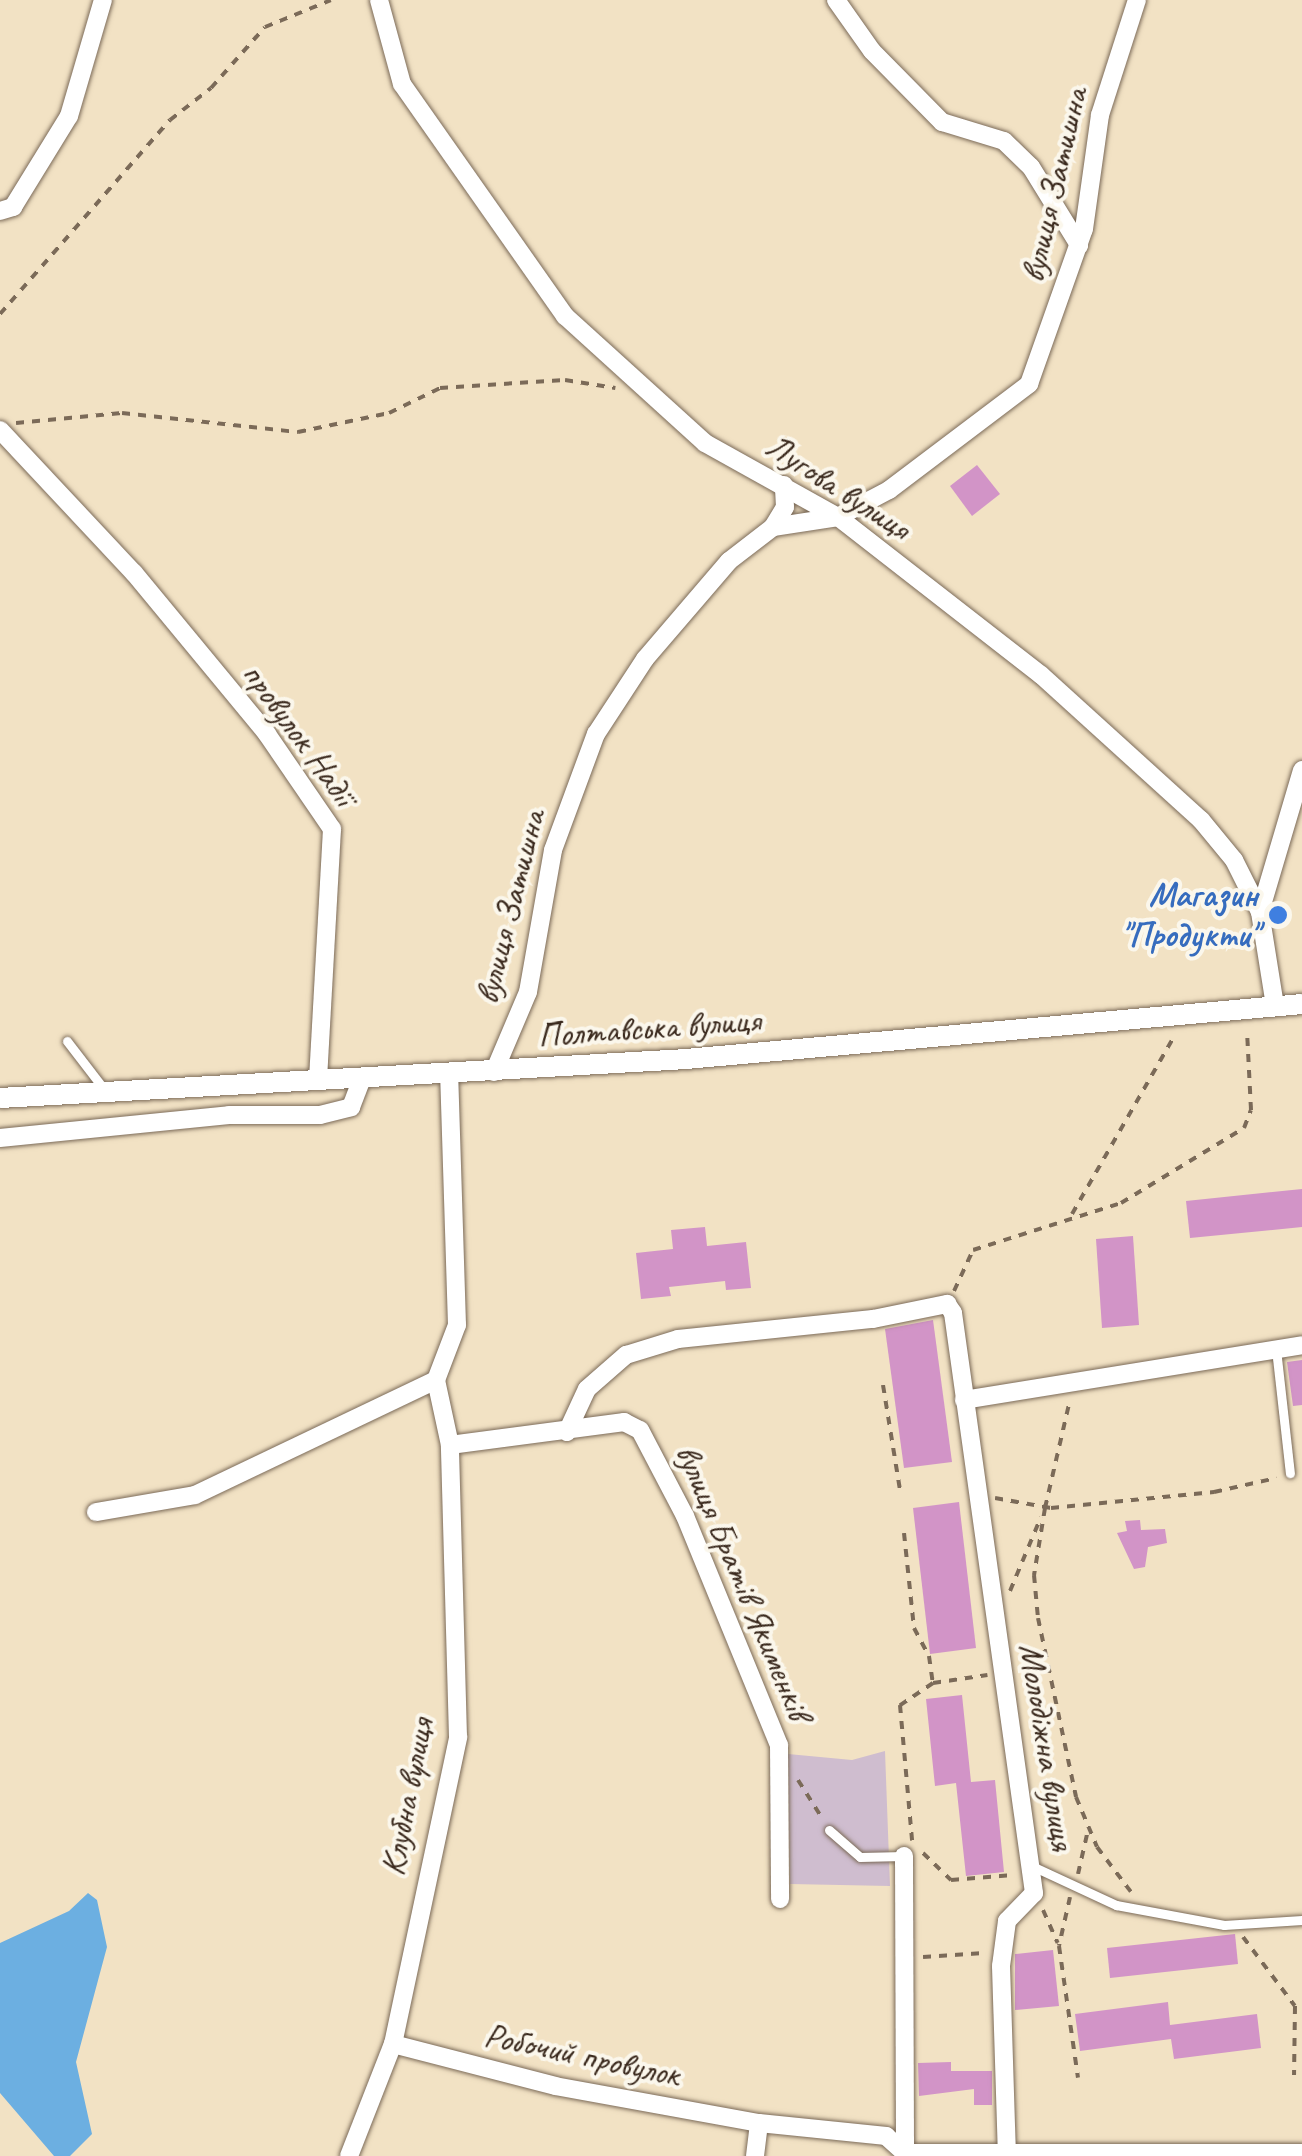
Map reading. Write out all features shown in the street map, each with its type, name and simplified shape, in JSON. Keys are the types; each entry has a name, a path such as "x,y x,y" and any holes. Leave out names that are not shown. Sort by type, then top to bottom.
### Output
{"street":[{"path":"0,211 12,208 69,116 103,0"},
{"name":"Лугова вулиця","path":"380,0 402,84 565,316 644,393 705,443 838,516 1114,738 1212,833 1260,912 1276,1006"},
{"path":"836,0 872,50 942,122 1004,141 1031,167 1079,245"},
{"name":"вулиця Затишна","path":"494,1072 528,992 553,850 596,734 645,659 729,561 773,527 838,516 889,490 1029,384 1079,245 1100,116 1137,0"},
{"name":"провулок Надії","path":"0,427 134,573 266,734 332,829 318,1080"},
{"path":"773,527 785,507 784,485"},
{"path":"1260,912 1302,770"},
{"name":"Полтавська вулиця","path":"0,1098 494,1072 1302,1004"},
{"path":"96,1512 195,1495 436,1380 457,1325 448,1073"},
{"path":"0,1138 229,1115 320,1114 351,1107 362,1078"},
{"path":"567,1432 588,1389 626,1356 736,1329 873,1319 947,1304"},
{"name":"Молодіжна вулиця","path":"947,1304 1033,1877 1007,1921 1003,1952 1007,2156"},
{"path":"964,1400 1302,1345"},
{"name":"Клубна вулиця","path":"349,2156 394,2044 458,1738 450,1445 436,1380"},
{"name":"вулиця Братів Якименків","path":"450,1445 624,1422 640,1430 685,1516 778,1745 780,1898"},
{"path":"908,1850 904,2154 1302,2154"},
{"name":"Робочий провулок","path":"394,2044 555,2086 759,2122 886,2136 904,2154"},
{"path":"754,2156 759,2122"}],"lane":[{"path":"68,1041 106,1091"},
{"path":"1276,1349 1290,1473"},
{"path":"830,1830 860,1856 908,1850"},
{"path":"1033,1877 1073,1886 1145,1911 1234,1925 1302,1920"}],"path":[{"path":"0,314 170,120 211,88 265,26 331,0"},
{"path":"0,427 122,413 298,432 389,413 440,388 565,380 644,393"},
{"path":"947,1304 973,1250 1121,1203 1244,1128 1251,1110 1247,1030"},
{"path":"1071,1216 1172,1040"},
{"path":"1059,1946 1073,1886 1088,1850 1088,1826 1038,1618 1034,1575 1045,1508 1076,1382"},
{"path":"883,1385 900,1490"},
{"path":"976,1490 1012,1506 1045,1508 1214,1492 1290,1473"},
{"path":"995,1624 1045,1508"},
{"path":"904,1533 914,1628 929,1656 933,1683"},
{"path":"1003,1673 933,1683 900,1706 908,1850 950,1880 1033,1877 1059,1946 1078,2078"},
{"path":"795,1775 830,1830"},
{"path":"1088,1826 1145,1911"},
{"path":"1234,1925 1295,2006 1294,2074"},
{"path":"904,1958 1003,1952"}],"shaded area":[{"path":"885,1751 890,1886 790,1884 788,1754 852,1760"}],"water":[{"path":"88,1893 97,1900 107,1947 76,2062 92,2134 70,2156 54,2156 0,2093 0,1943 69,1911"}],"building":[{"path":"977,465 1000,494 972,516 950,486"},
{"path":"1302,1189 1302,1227 1190,1238 1186,1201"},
{"path":"705,1227 707,1246 746,1242 751,1288 726,1290 725,1281 669,1287 671,1296 641,1299 636,1253 673,1249 671,1230"},
{"path":"1133,1236 1139,1325 1102,1328 1096,1239"},
{"path":"933,1320 952,1462 904,1468 885,1329"},
{"path":"1302,1360 1302,1405 1293,1406 1287,1362"},
{"path":"959,1502 976,1648 930,1654 913,1508"},
{"path":"1140,1520 1141,1530 1165,1529 1167,1543 1148,1547 1145,1567 1134,1569 1117,1533 1127,1531 1125,1521"},
{"path":"962,1695 971,1782 995,1780 1004,1872 966,1876 956,1783 935,1786 926,1699"},
{"path":"1235,1934 1238,1964 1110,1978 1107,1948"},
{"path":"1053,1950 1059,2006 1015,2010 1015,1954"},
{"path":"1168,2002 1170,2025 1257,2014 1261,2048 1174,2059 1171,2039 1080,2051 1075,2014"},
{"path":"951,2062 951,2071 992,2071 992,2105 974,2105 974,2089 919,2096 918,2063"}],"place":[{"name":"Магазин \"Продукти\"","path":"1278,915"}]}
